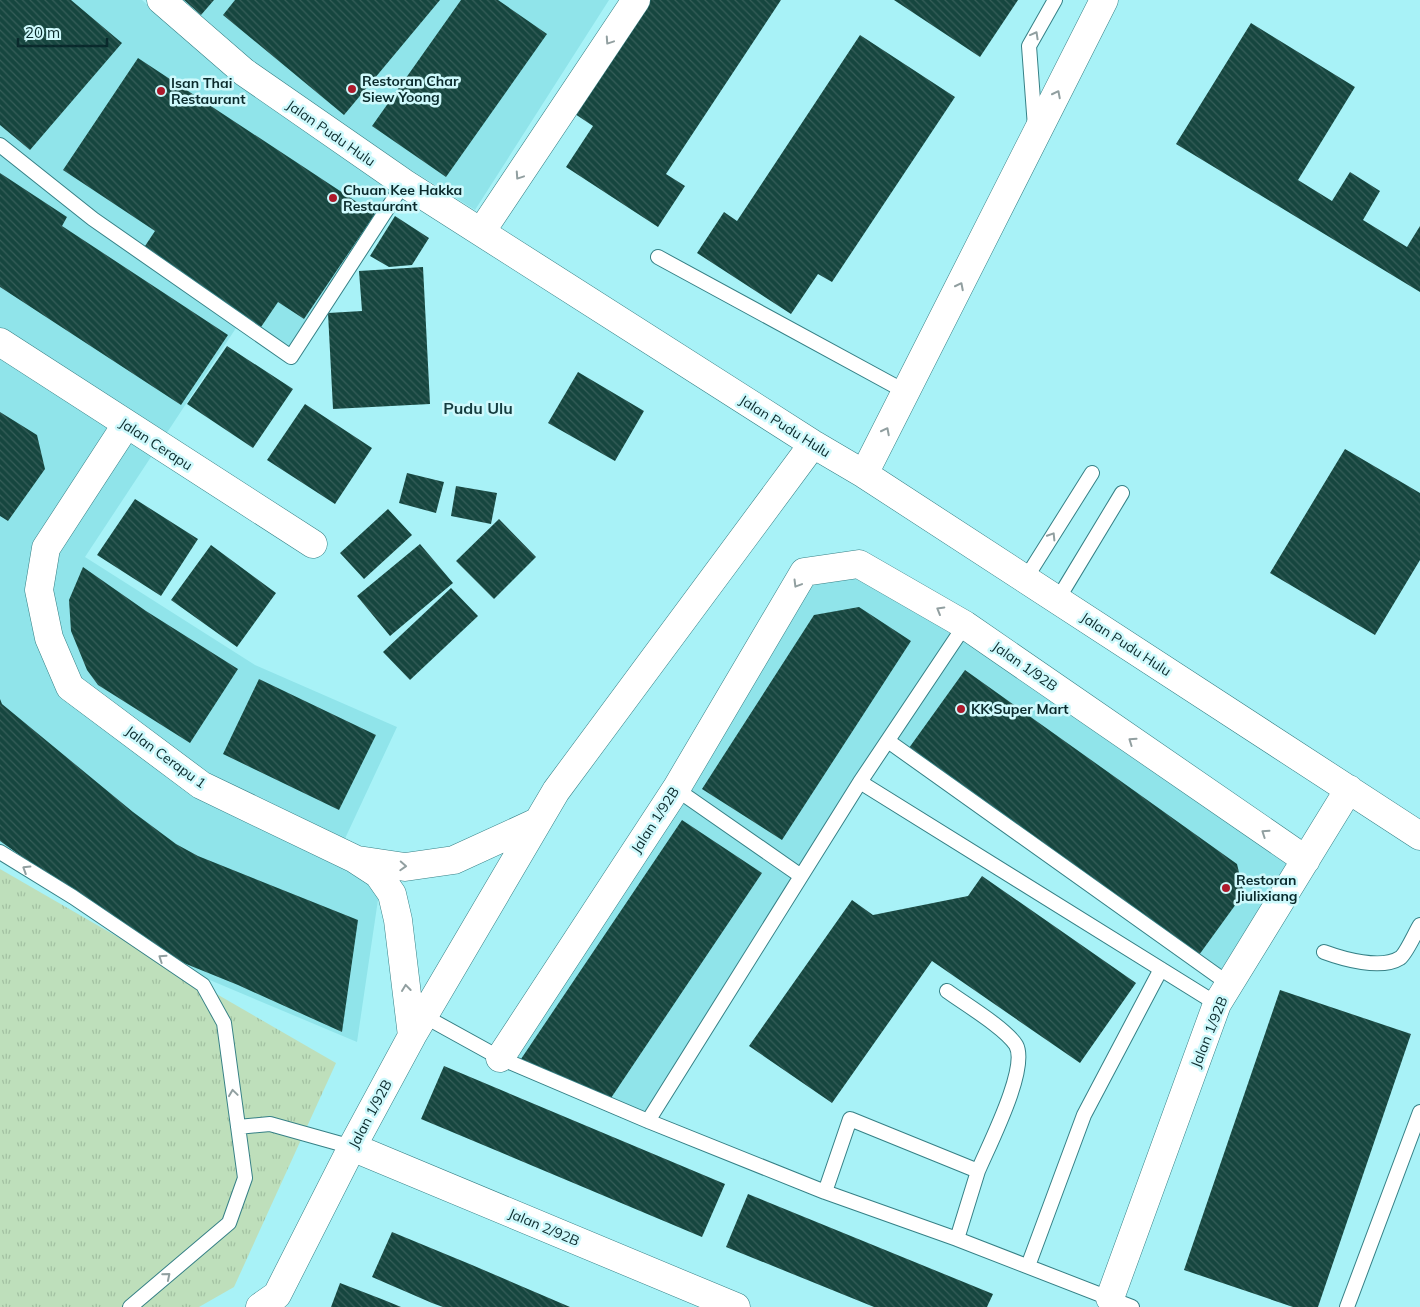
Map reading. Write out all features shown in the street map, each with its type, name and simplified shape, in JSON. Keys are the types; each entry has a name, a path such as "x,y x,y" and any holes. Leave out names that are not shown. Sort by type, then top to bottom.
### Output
{"street":[{"name":"Jalan Pudu Hulu","path":"161,0 244,72 404,184 813,444 864,474 1420,836"},
{"path":"481,232 636,0"},
{"path":"864,474 1104,0"},
{"name":"Jalan Cerapu","path":"0,342 313,544"},
{"name":"Jalan Cerapu 1","path":"126,425 46,548 39,590 49,638 70,686 201,785 355,859 378,874 392,894 418,1026"},
{"name":"Jalan 1/92B","path":"273,1303 352,1147 418,1026 556,791 813,444"},
{"name":"Jalan 1/92B","path":"500,1058 676,789 804,572 859,564 965,625 1306,860 1223,994 1121,1303"},
{"path":"1306,860 1349,790"},
{"path":"355,859 406,867 454,860 537,822"},
{"name":"Jalan 2/92B","path":"352,1147 736,1307"}],"lane":[{"path":"1036,135 1029,46 1055,0"},
{"path":"0,145 93,219 292,357 404,184"},
{"path":"658,257 906,392"},
{"path":"1026,578 1092,473"},
{"path":"1058,599 1122,493"},
{"path":"648,1121 860,782 965,625"},
{"path":"888,741 1223,994"},
{"path":"860,782 1161,969 1223,994"},
{"path":"676,789 801,876"},
{"path":"0,852 73,897 202,985 224,1023 244,1178 229,1223 130,1307"},
{"path":"1324,952 1369,963 1387,962 1401,957 1420,925"},
{"path":"1028,1266 1084,1114 1161,969"},
{"path":"947,991 1007,1034 1017,1047 1018,1067 1014,1085 978,1171 957,1239"},
{"path":"418,1026 825,1192 957,1239 1121,1303"},
{"path":"1347,1307 1420,1112"},
{"path":"825,1192 850,1119 978,1171"},
{"path":"238,1127 270,1124 352,1147"}],"shaded area":[{"path":"0,0 142,0 243,88 392,188 283,358 236,328 85,557 255,665 397,727 335,860 367,881 379,893 357,1042 205,978 0,846"},
{"path":"178,0 609,0 475,210 357,136 251,63"},
{"path":"859,575 972,643 1290,861 1225,973 886,731 646,1113 512,1055 811,583"}],"green space":[{"path":"0,869 336,1063 234,1287 199,1307 0,1307"}],"building":[{"path":"0,0 71,0 122,43 30,150 0,125"},
{"path":"184,0 214,0 201,15"},
{"path":"235,0 440,0 344,115 223,15"},
{"path":"461,0 498,0 547,34 446,177 372,126"},
{"path":"650,0 781,0 666,174 685,186 658,227 566,167 593,126 575,114"},
{"path":"894,0 1018,0 980,57"},
{"path":"1251,23 1355,87 1298,180 1332,201 1350,172 1380,191 1363,220 1407,247 1420,226 1420,292 1176,144"},
{"path":"860,35 955,97 832,282 818,274 791,314 697,253 724,212 737,221"},
{"path":"138,58 375,214 304,319 278,302 261,327 143,249 155,231 63,170"},
{"path":"0,173 67,217 62,226 228,335 181,405 0,287"},
{"path":"395,216 429,238 412,265 389,267 370,256"},
{"path":"423,267 430,404 333,409 328,313 362,311 359,271"},
{"path":"227,346 293,389 253,448 187,404"},
{"path":"578,372 644,411 615,461 548,423"},
{"path":"305,404 372,448 335,504 267,460"},
{"path":"0,412 37,435 45,469 8,521 0,516"},
{"path":"1345,449 1420,493 1420,560 1375,635 1270,573"},
{"path":"407,473 444,482 436,513 399,503"},
{"path":"456,486 497,493 491,524 451,516"},
{"path":"135,499 198,539 161,596 97,555"},
{"path":"388,509 412,535 364,579 340,553"},
{"path":"499,519 536,557 494,599 456,561"},
{"path":"420,544 453,583 390,636 357,596"},
{"path":"211,545 276,593 237,647 171,600"},
{"path":"83,567 146,611 238,669 190,743 98,685 87,670 71,631 69,600"},
{"path":"451,588 478,616 410,680 383,652"},
{"path":"859,607 911,641 782,840 702,789 814,615"},
{"path":"965,670 1237,864 1244,893 1199,955 909,748"},
{"path":"259,679 376,735 339,810 223,754"},
{"path":"0,699 2,704 133,812 176,844 198,856 358,920 342,1032 148,947 0,841"},
{"path":"682,820 762,873 611,1098 521,1059"},
{"path":"982,876 1136,983 1080,1063 932,961 832,1103 749,1046 852,900 873,915 968,896"},
{"path":"1280,990 1411,1034 1318,1307 1293,1307 1184,1270"},
{"path":"444,1066 725,1184 702,1237 421,1119"},
{"path":"748,1194 993,1294 987,1307 874,1307 726,1247"},
{"path":"392,1232 570,1307 443,1307 432,1303 372,1277"},
{"path":"340,1283 384,1300 401,1307 331,1307"}],"place":[{"name":"Restoran Char Siew Yoong","path":"352,89"},
{"name":"Isan Thai Restaurant","path":"161,91"},
{"name":"Chuan Kee Hakka Restaurant","path":"333,198"},
{"name":"KK Super Mart","path":"961,709"},
{"name":"Restoran Jiulixiang","path":"1226,888"}],"district":[{"name":"Pudu Ulu","path":"478,408"}]}
